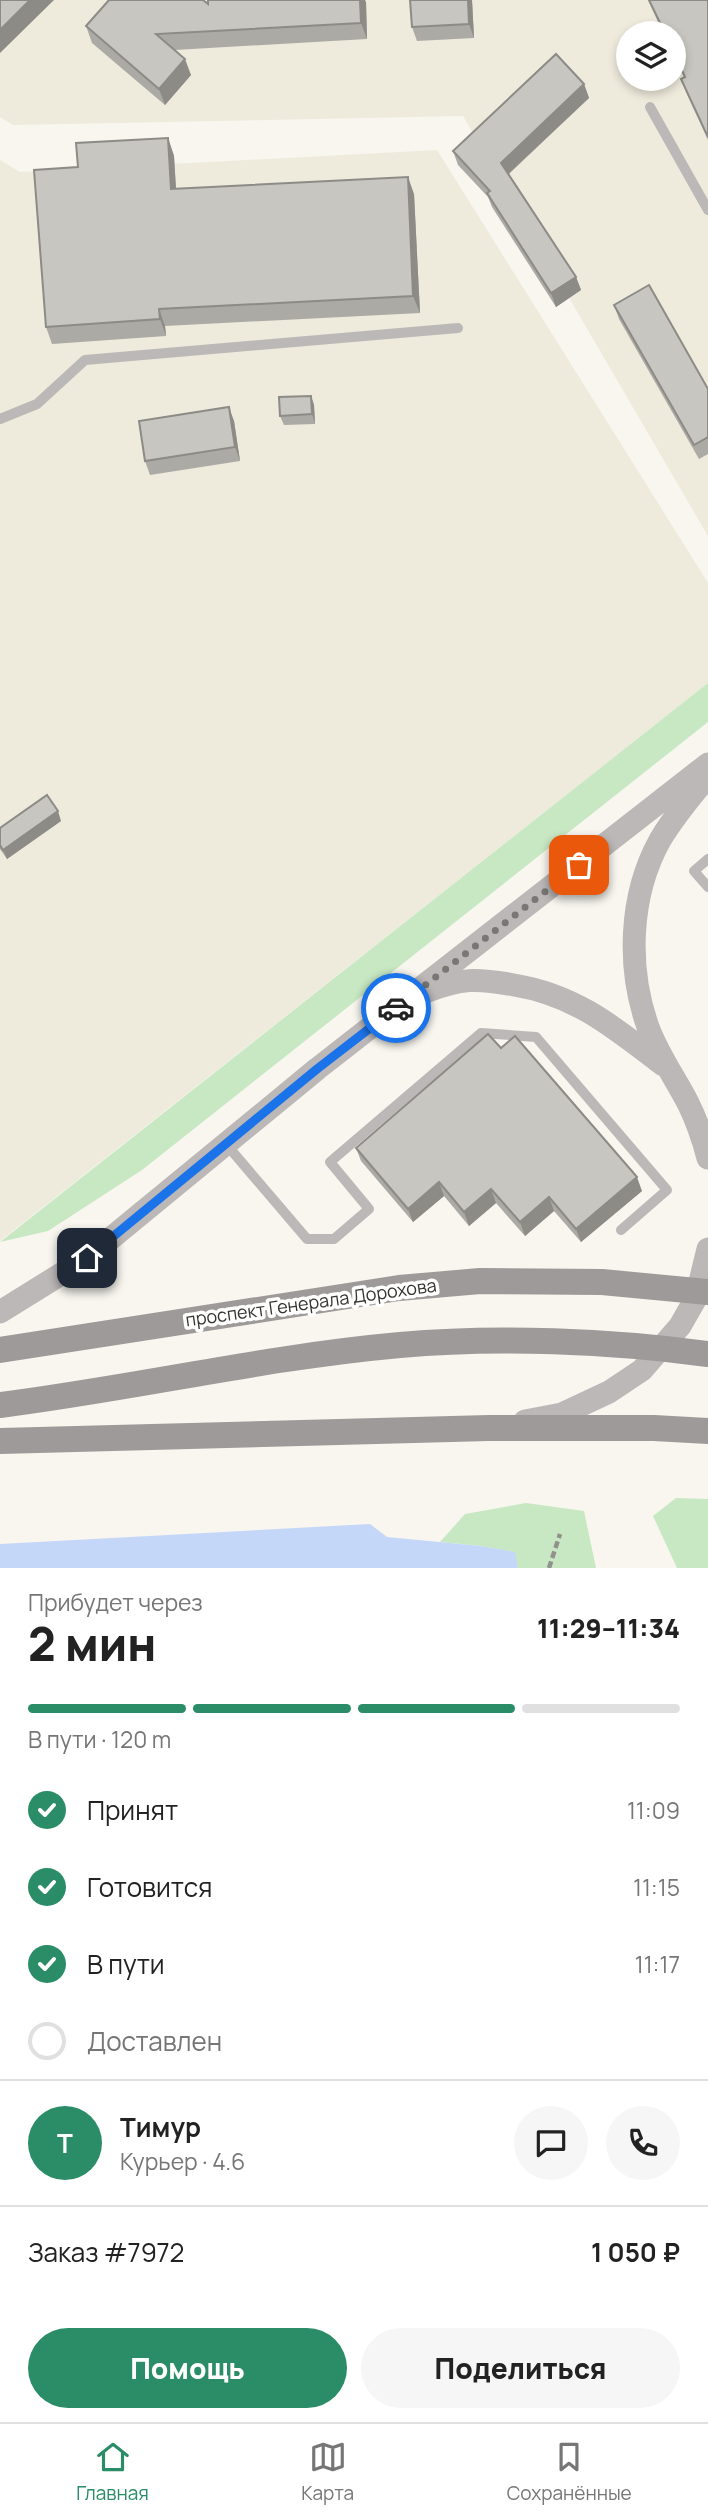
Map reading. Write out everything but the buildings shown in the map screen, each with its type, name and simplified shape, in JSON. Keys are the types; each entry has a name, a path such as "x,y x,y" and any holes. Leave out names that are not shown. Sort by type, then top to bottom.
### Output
{"main road":[{"name":"проспект Генерала Дорохова","path":"0,1350 289,1303 399,1288 480,1281 602,1282 708,1292"},
{"path":"0,1405 297,1358 400,1345 484,1341 597,1344 708,1354"},
{"path":"0,1441 489,1428 654,1428 708,1431"}],"street":[{"path":"0,1312 87,1258 407,999 708,764"},
{"path":"708,776 660,840 644,877 634,924 636,979 648,1028 693,1113 708,1158"},
{"path":"407,999 446,984 478,978 541,989 576,1003 619,1031 668,1070"},
{"path":"489,1428 562,1414 608,1392 642,1370 680,1326 696,1298 708,1249"}],"lane":[{"path":"650,107 708,210"},
{"path":"0,419 37,404 85,360 458,328"},
{"path":"708,859 694,870 708,887"},
{"path":"225,1144 307,1239 334,1239 369,1209 330,1163 481,1033 536,1037 667,1190 621,1230"}],"path":[{"path":"549,1568 559,1534"}],"shaded area":[{"path":"0,0 708,0 708,536 463,116 13,125 0,117"},
{"path":"437,150 708,583 708,683 0,1241 0,160 20,172"}],"green space":[{"path":"708,683 708,722 142,1170 48,1231 0,1242"},
{"path":"676,1498 708,1499 708,1568 677,1568 653,1516"},
{"path":"526,1503 584,1511 596,1568 518,1568 514,1552 440,1542 465,1514"}],"water":[{"path":"370,1524 387,1537 515,1552 518,1568 0,1568 0,1544"}],"way so far":[{"path":"396,1008 579,865"}],"route":[{"path":"87,1258 317,1069 396,1008"}]}
